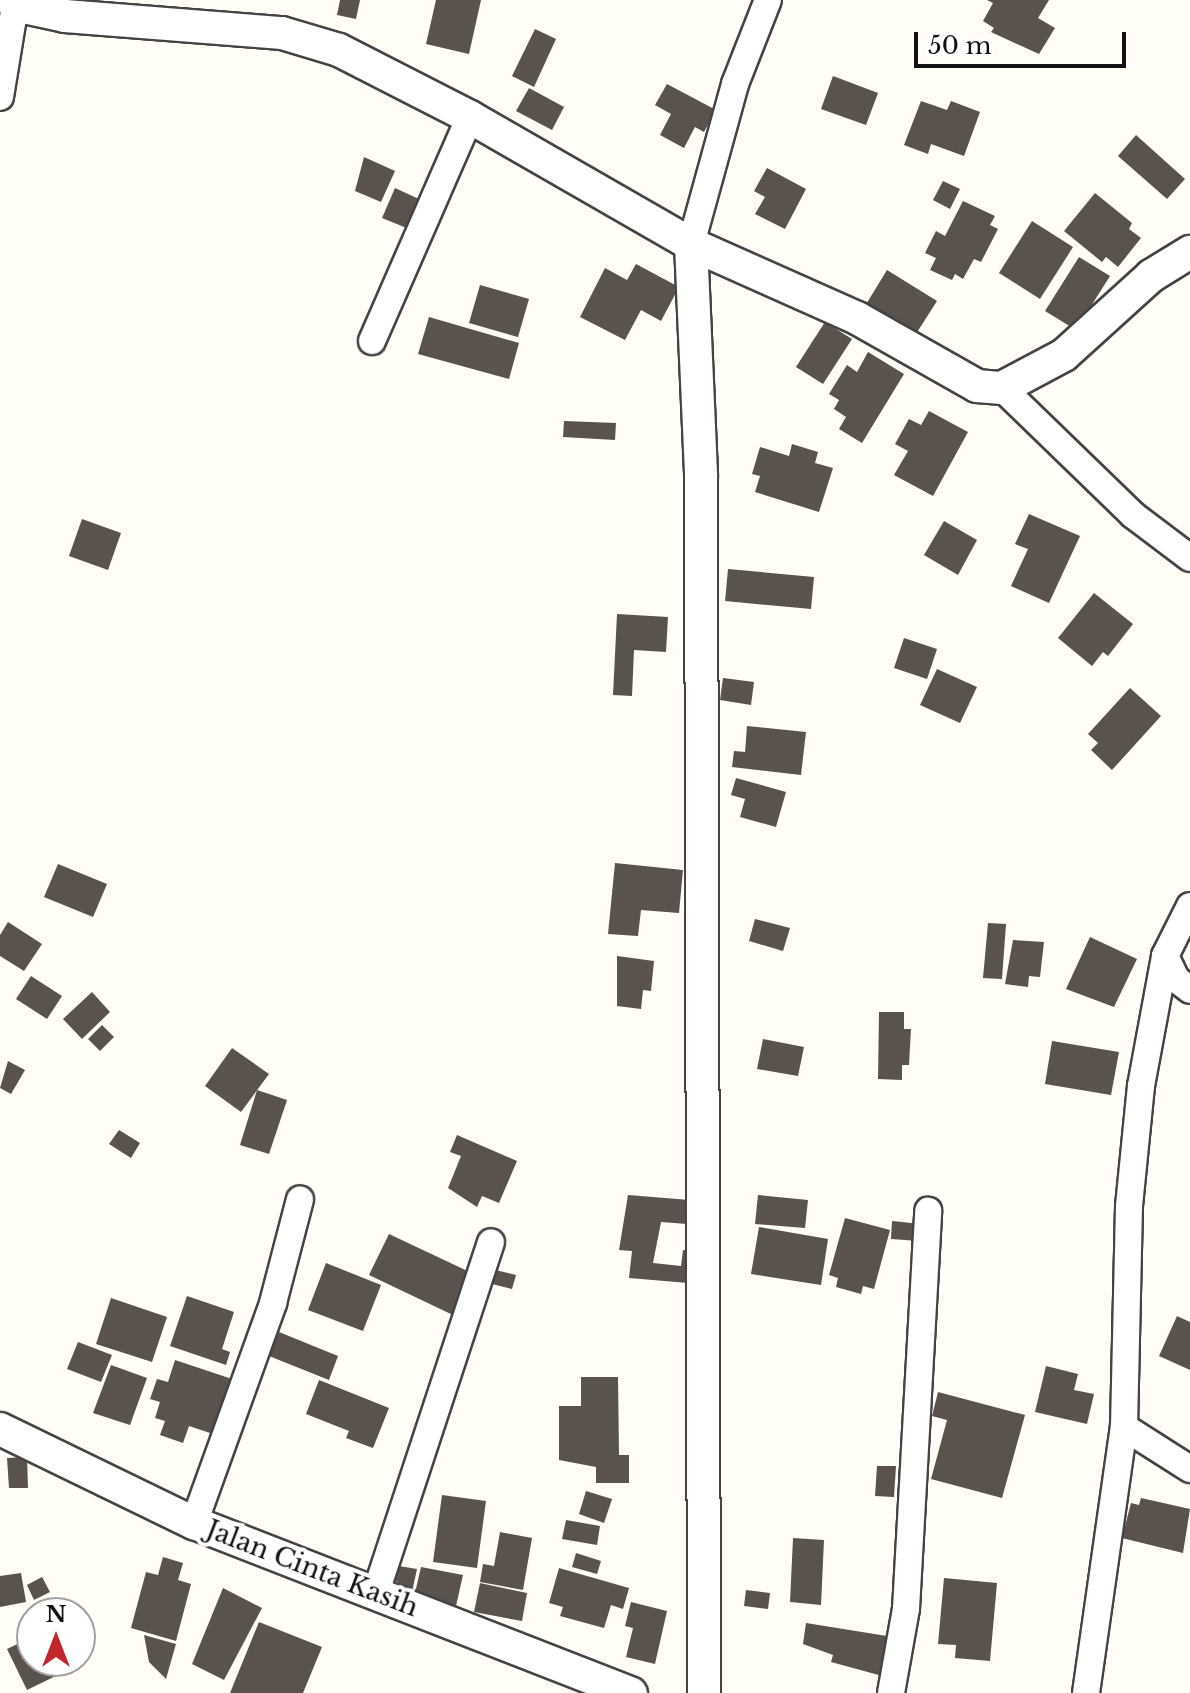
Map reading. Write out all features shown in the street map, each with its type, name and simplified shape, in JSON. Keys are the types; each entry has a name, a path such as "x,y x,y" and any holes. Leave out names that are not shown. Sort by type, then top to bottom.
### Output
{"street":[{"path":"704,1693 701,474 691,244 735,84 768,0"},
{"path":"0,97 14,2 65,16 282,33 339,50 470,117 691,244 857,318 977,386 1002,388 1064,355 1151,276 1190,252"},
{"path":"372,341 470,117"},
{"path":"1002,388 1133,515 1190,558"},
{"path":"1086,1693 1124,1427 1129,1206 1151,1012 1165,956 1190,906"},
{"path":"1165,956 1176,979 1190,990"},
{"path":"194,1523 273,1303 300,1199"},
{"path":"891,1693 906,1609 928,1211"},
{"path":"376,1592 491,1242"},
{"path":"1124,1427 1190,1469"},
{"name":"Jalan Cinta Kasih","path":"0,1429 194,1523 631,1693"}],"building":[{"path":"340,0 360,0 356,19 337,15"},
{"path":"436,0 481,0 469,54 426,44"},
{"path":"987,0 1049,0 1038,18 1055,28 1039,54 991,32 994,28 983,21 993,3"},
{"path":"535,29 556,39 534,87 512,76"},
{"path":"833,76 878,93 866,125 821,109"},
{"path":"667,84 716,110 704,132 695,127 684,148 660,135 671,114 655,105"},
{"path":"529,88 564,107 552,130 516,111"},
{"path":"921,101 947,110 951,101 980,112 964,156 931,144 928,154 904,145"},
{"path":"1136,135 1185,179 1167,199 1118,156"},
{"path":"364,157 395,171 381,202 355,191"},
{"path":"767,168 806,189 785,229 755,214 765,197 754,191"},
{"path":"943,181 960,189 950,209 933,200"},
{"path":"395,188 421,200 409,229 382,218"},
{"path":"1095,193 1132,223 1129,229 1141,238 1118,267 1106,257 1102,262 1064,231"},
{"path":"963,201 995,216 990,225 998,229 981,262 974,259 963,279 955,274 952,280 930,270 936,258 925,253 936,231 945,236"},
{"path":"1032,221 1073,247 1040,299 999,273"},
{"path":"1079,257 1110,276 1076,330 1045,311"},
{"path":"636,264 679,287 661,321 641,310 625,340 580,317 605,268 627,280"},
{"path":"887,270 937,301 914,337 865,306"},
{"path":"480,285 529,299 518,337 469,323"},
{"path":"429,317 519,343 509,379 418,354"},
{"path":"825,322 852,339 823,384 796,367"},
{"path":"868,352 904,374 862,443 839,429 846,417 834,409 839,400 829,394 847,365 857,372"},
{"path":"929,411 968,432 933,496 894,475 908,451 895,444 909,419 921,425"},
{"path":"564,421 616,423 615,440 563,437"},
{"path":"792,444 818,452 815,463 833,468 819,512 755,492 760,476 752,474 760,447 789,456"},
{"path":"1029,514 1080,536 1049,603 1011,586 1028,549 1015,544"},
{"path":"82,519 121,533 108,570 69,556"},
{"path":"944,521 977,540 958,575 924,555"},
{"path":"728,569 814,577 811,609 725,601"},
{"path":"1094,593 1133,624 1108,656 1103,652 1092,666 1058,638"},
{"path":"617,614 668,617 666,652 634,650 632,696 613,695"},
{"path":"904,638 937,649 927,679 894,668"},
{"path":"937,669 977,687 960,723 920,705"},
{"path":"723,678 754,682 751,705 720,700"},
{"path":"1130,688 1161,716 1112,770 1091,750 1098,743 1088,734"},
{"path":"747,726 806,732 801,775 732,767 734,751 745,752"},
{"path":"736,778 786,792 776,827 740,817 745,799 731,795"},
{"path":"615,863 683,870 679,913 641,910 638,936 608,934"},
{"path":"58,864 107,884 93,917 44,897"},
{"path":"755,919 790,928 783,951 749,941"},
{"path":"8,922 42,944 24,971 0,956 0,935"},
{"path":"988,923 1006,924 1002,979 983,978"},
{"path":"1090,937 1137,959 1114,1007 1066,989"},
{"path":"1013,940 1044,942 1040,977 1029,976 1028,987 1005,984"},
{"path":"617,956 654,961 651,991 643,990 641,1009 617,1006"},
{"path":"31,976 62,996 47,1019 16,999"},
{"path":"92,992 110,1012 82,1039 63,1019"},
{"path":"879,1012 904,1012 904,1029 911,1029 909,1065 902,1065 902,1080 878,1079"},
{"path":"102,1025 114,1037 100,1051 88,1039"},
{"path":"763,1039 804,1047 798,1076 757,1069"},
{"path":"1052,1041 1119,1052 1111,1095 1045,1084"},
{"path":"232,1048 269,1074 241,1112 205,1086"},
{"path":"8,1061 25,1070 11,1094 0,1088"},
{"path":"257,1090 287,1100 269,1154 240,1145"},
{"path":"119,1130 140,1143 131,1158 109,1144"},
{"path":"457,1135 517,1161 499,1203 482,1196 477,1207 448,1188 461,1156 450,1152"},
{"path":"628,1195 702,1201 700,1225 661,1222 653,1263 681,1266 683,1250 703,1252 700,1284 629,1278 632,1251 619,1250"},
{"path":"758,1195 808,1200 805,1228 755,1224"},
{"path":"845,1218 890,1230 874,1289 863,1286 861,1294 836,1287 838,1278 829,1275"},
{"path":"892,1221 921,1224 919,1241 891,1239"},
{"path":"759,1227 828,1239 821,1285 751,1274"},
{"path":"389,1234 476,1275 455,1316 369,1275"},
{"path":"326,1263 381,1285 363,1331 308,1310"},
{"path":"483,1267 516,1275 512,1289 480,1281"},
{"path":"187,1296 234,1312 222,1349 230,1352 226,1365 170,1346"},
{"path":"111,1298 167,1317 152,1362 96,1344"},
{"path":"1177,1316 1190,1322 1190,1370 1159,1356"},
{"path":"279,1332 338,1356 329,1380 269,1356"},
{"path":"78,1342 112,1355 101,1382 67,1369"},
{"path":"175,1360 232,1379 213,1434 189,1426 183,1443 160,1435 165,1421 155,1418 160,1402 150,1399 157,1379 168,1382"},
{"path":"111,1365 147,1378 130,1425 93,1413"},
{"path":"1046,1366 1078,1374 1074,1390 1094,1394 1087,1424 1035,1412"},
{"path":"581,1377 618,1377 619,1455 629,1455 629,1483 596,1483 596,1467 559,1460 559,1406 581,1406"},
{"path":"319,1380 389,1408 373,1448 346,1438 349,1431 306,1414"},
{"path":"938,1392 1025,1415 1002,1498 931,1479 947,1420 932,1416"},
{"path":"27,1457 28,1488 9,1488 7,1458"},
{"path":"877,1466 896,1466 894,1497 875,1496"},
{"path":"586,1491 612,1499 604,1523 579,1514"},
{"path":"442,1495 486,1501 477,1568 433,1562"},
{"path":"1141,1498 1190,1509 1183,1553 1122,1538 1131,1503 1139,1505"},
{"path":"566,1520 600,1526 597,1545 562,1539"},
{"path":"500,1532 532,1538 523,1590 480,1582 483,1564 494,1566"},
{"path":"793,1538 824,1540 821,1605 790,1602"},
{"path":"576,1553 601,1561 597,1574 572,1567"},
{"path":"163,1557 183,1563 178,1580 191,1584 176,1641 131,1628 146,1572 158,1575"},
{"path":"393,1565 417,1569 412,1592 396,1588 398,1582 390,1580"},
{"path":"421,1567 463,1575 456,1606 414,1597"},
{"path":"559,1568 629,1588 623,1609 611,1605 604,1628 560,1616 563,1607 549,1603"},
{"path":"21,1573 25,1597 16,1597 16,1604 0,1607 0,1576"},
{"path":"42,1577 50,1592 33,1597 27,1585"},
{"path":"944,1578 997,1583 990,1661 955,1658 956,1645 938,1644"},
{"path":"480,1583 527,1593 522,1621 474,1612"},
{"path":"223,1588 262,1608 224,1680 192,1664"},
{"path":"746,1590 770,1593 768,1609 744,1606"},
{"path":"631,1602 667,1611 655,1664 626,1657 633,1628 625,1626"},
{"path":"259,1622 322,1647 303,1693 230,1693"},
{"path":"806,1623 893,1637 886,1677 831,1662 833,1655 803,1644"},
{"path":"144,1635 176,1644 166,1679 149,1662"},
{"path":"16,1645 16,1667 7,1649"},
{"path":"21,1677 54,1677 27,1690"}]}
